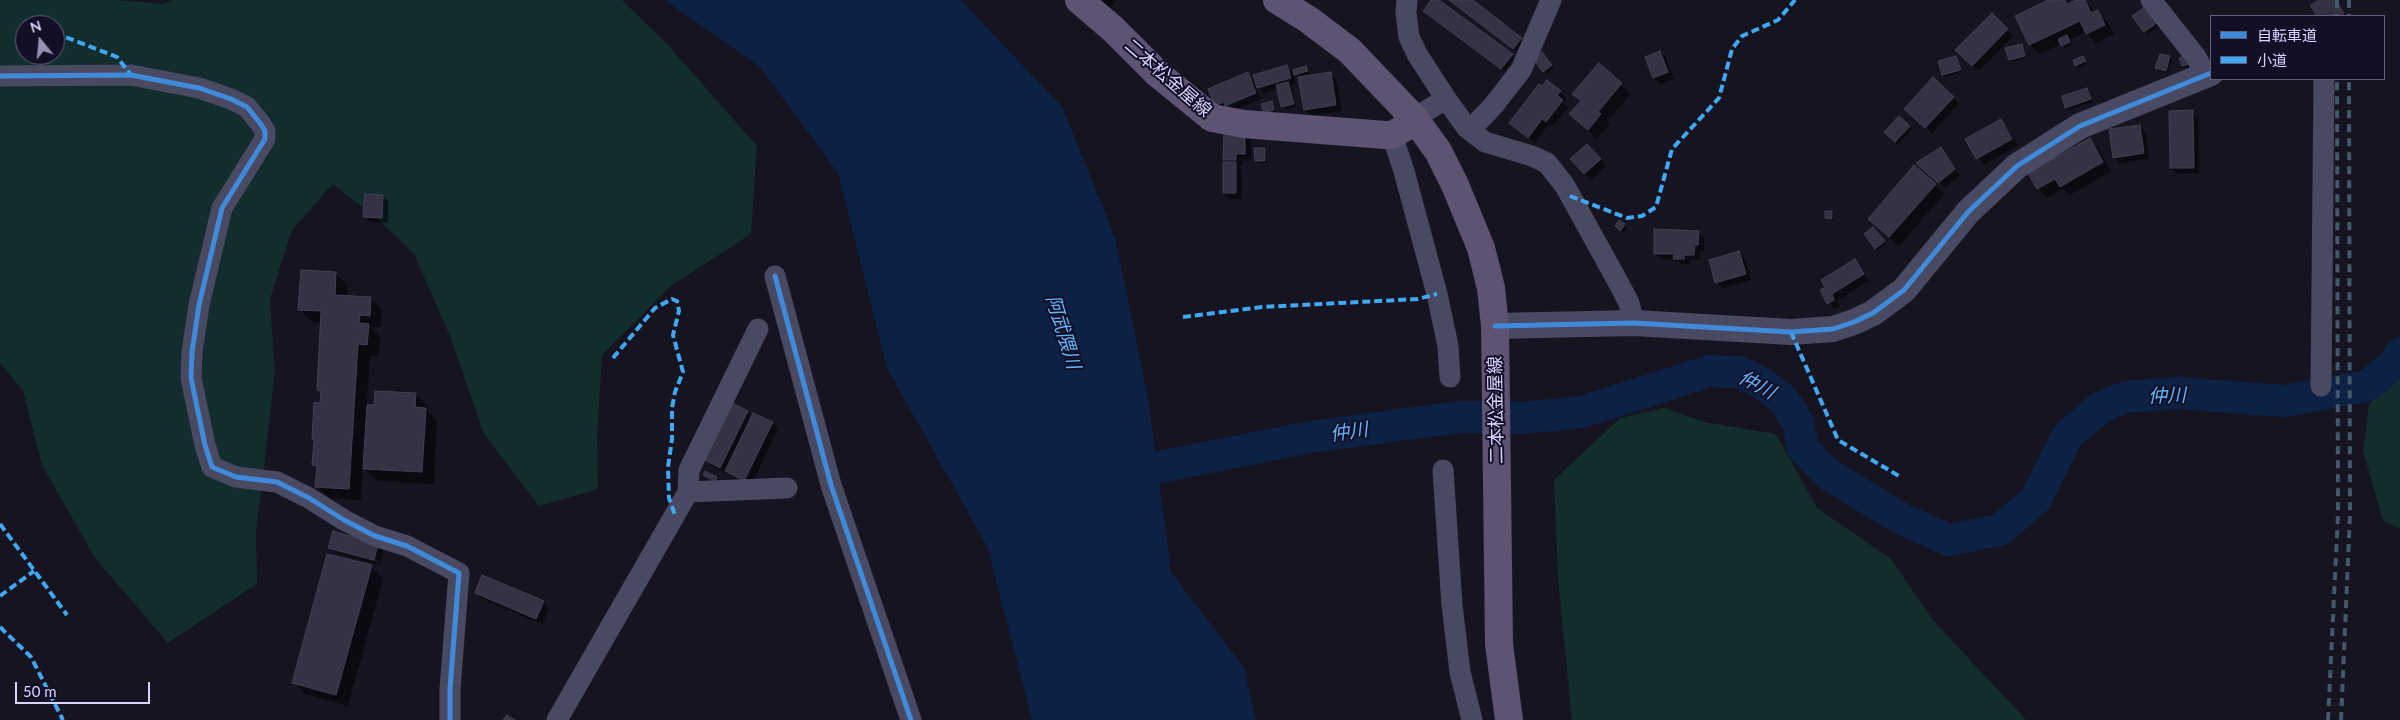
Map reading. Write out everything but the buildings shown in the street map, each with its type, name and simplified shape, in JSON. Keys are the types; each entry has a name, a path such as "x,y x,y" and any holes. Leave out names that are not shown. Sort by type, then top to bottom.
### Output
{"main road":[{"name":"二本松金屋線","path":"1079,0 1113,29 1158,74 1212,118 1244,124 1392,135"},
{"name":"二本松金屋線","path":"1277,0 1309,20 1350,51 1414,118 1438,151 1455,185 1481,248 1491,288 1495,326 1499,644 1509,720"},
{"path":"1392,135 1404,128 1414,118"}],"street":[{"path":"1407,0 1406,13 1409,37 1417,54 1446,99 1470,130 1485,142 1532,156 1547,163 1565,186 1618,282 1629,303 1634,323"},
{"path":"1470,130 1493,106 1521,70 1551,0"},
{"path":"1495,326 1634,323 1790,332 1833,330 1873,313 1904,290 1968,212 2017,166 2080,126 2208,75 2151,0"},
{"path":"0,76 131,75 199,88 231,99 247,107 260,122 265,131 265,139 222,208 199,305 192,352 191,378 204,444 212,467 236,477 276,482 309,498 344,520 375,536 408,546 459,573 450,689 450,720"},
{"path":"2321,386 2324,80"},
{"path":"1414,118 1446,99"},
{"path":"1392,135 1404,170 1437,294 1448,346 1450,377"},
{"path":"775,276 831,485 911,720"},
{"path":"557,720 688,492 689,470 758,329"},
{"path":"1443,470 1452,605 1460,672 1472,720"},
{"path":"688,492 787,488"}],"green space":[{"path":"0,0 118,0 163,4 172,0 622,0 668,45 757,146 751,234 671,286 602,355 597,435 598,489 539,506 484,434 450,336 414,254 382,223 333,184 292,230 270,299 275,372 256,534 257,584 168,643 95,558 42,465 23,391 0,363"},
{"path":"2400,362 2400,528 2383,521 2363,451 2369,405"},
{"path":"1664,408 1704,422 1776,434 1817,508 1891,559 1932,619 2026,720 1572,720 1558,579 1554,480 1620,418"}],"water":[{"name":"阿武隈川","path":"665,0 961,0 1062,107 1115,237 1148,398 1171,572 1244,668 1256,720 1032,720 987,546 887,368 838,173 761,68"}],"waterway":[{"name":"仲川","path":"1114,478 1305,438 1462,417 1523,418 1582,412 1710,371 1739,372 1760,382 1782,398 1798,422 1803,449 1828,474 1900,518 1948,540 2000,530 2035,500 2067,436 2101,407 2126,397 2179,393 2284,401 2370,384 2394,364 2400,353"}],"tunnel":[{"path":"2318,15 2342,0"}],"railway":[{"path":"2337,0 2337,15"},
{"path":"2349,0 2349,15"},
{"path":"2328,720 2338,515 2337,80"},
{"path":"2341,720 2350,515 2349,80"}],"marked path":[{"path":"1570,196 1627,218 1642,216 1656,207 1672,149 1719,98 1732,49 1742,36 1778,20 1795,0"},
{"path":"65,37 117,57 131,75"},
{"path":"1183,317 1262,307 1418,299 1437,294"},
{"path":"613,358 655,308 672,299 677,301 679,311 673,335 683,372 675,392 672,408 672,439 668,467 669,498 675,515"},
{"path":"1791,332 1838,440 1899,476"},
{"path":"0,524 67,615"},
{"path":"0,596 34,571"},
{"path":"0,627 31,657 63,720"}],"cycle path":[{"path":"1495,326 1634,323 1791,332 1833,329 1854,322 1873,313 1904,290 1968,212 2017,166 2080,126 2210,73"},
{"path":"0,76 131,75 199,88 231,99 247,107 260,123 265,131 265,139 222,208 199,305 192,352 191,378 205,445 212,467 236,477 277,482 375,536 407,546 459,573 450,689 450,720"},
{"path":"775,276 831,485 911,720"}]}
